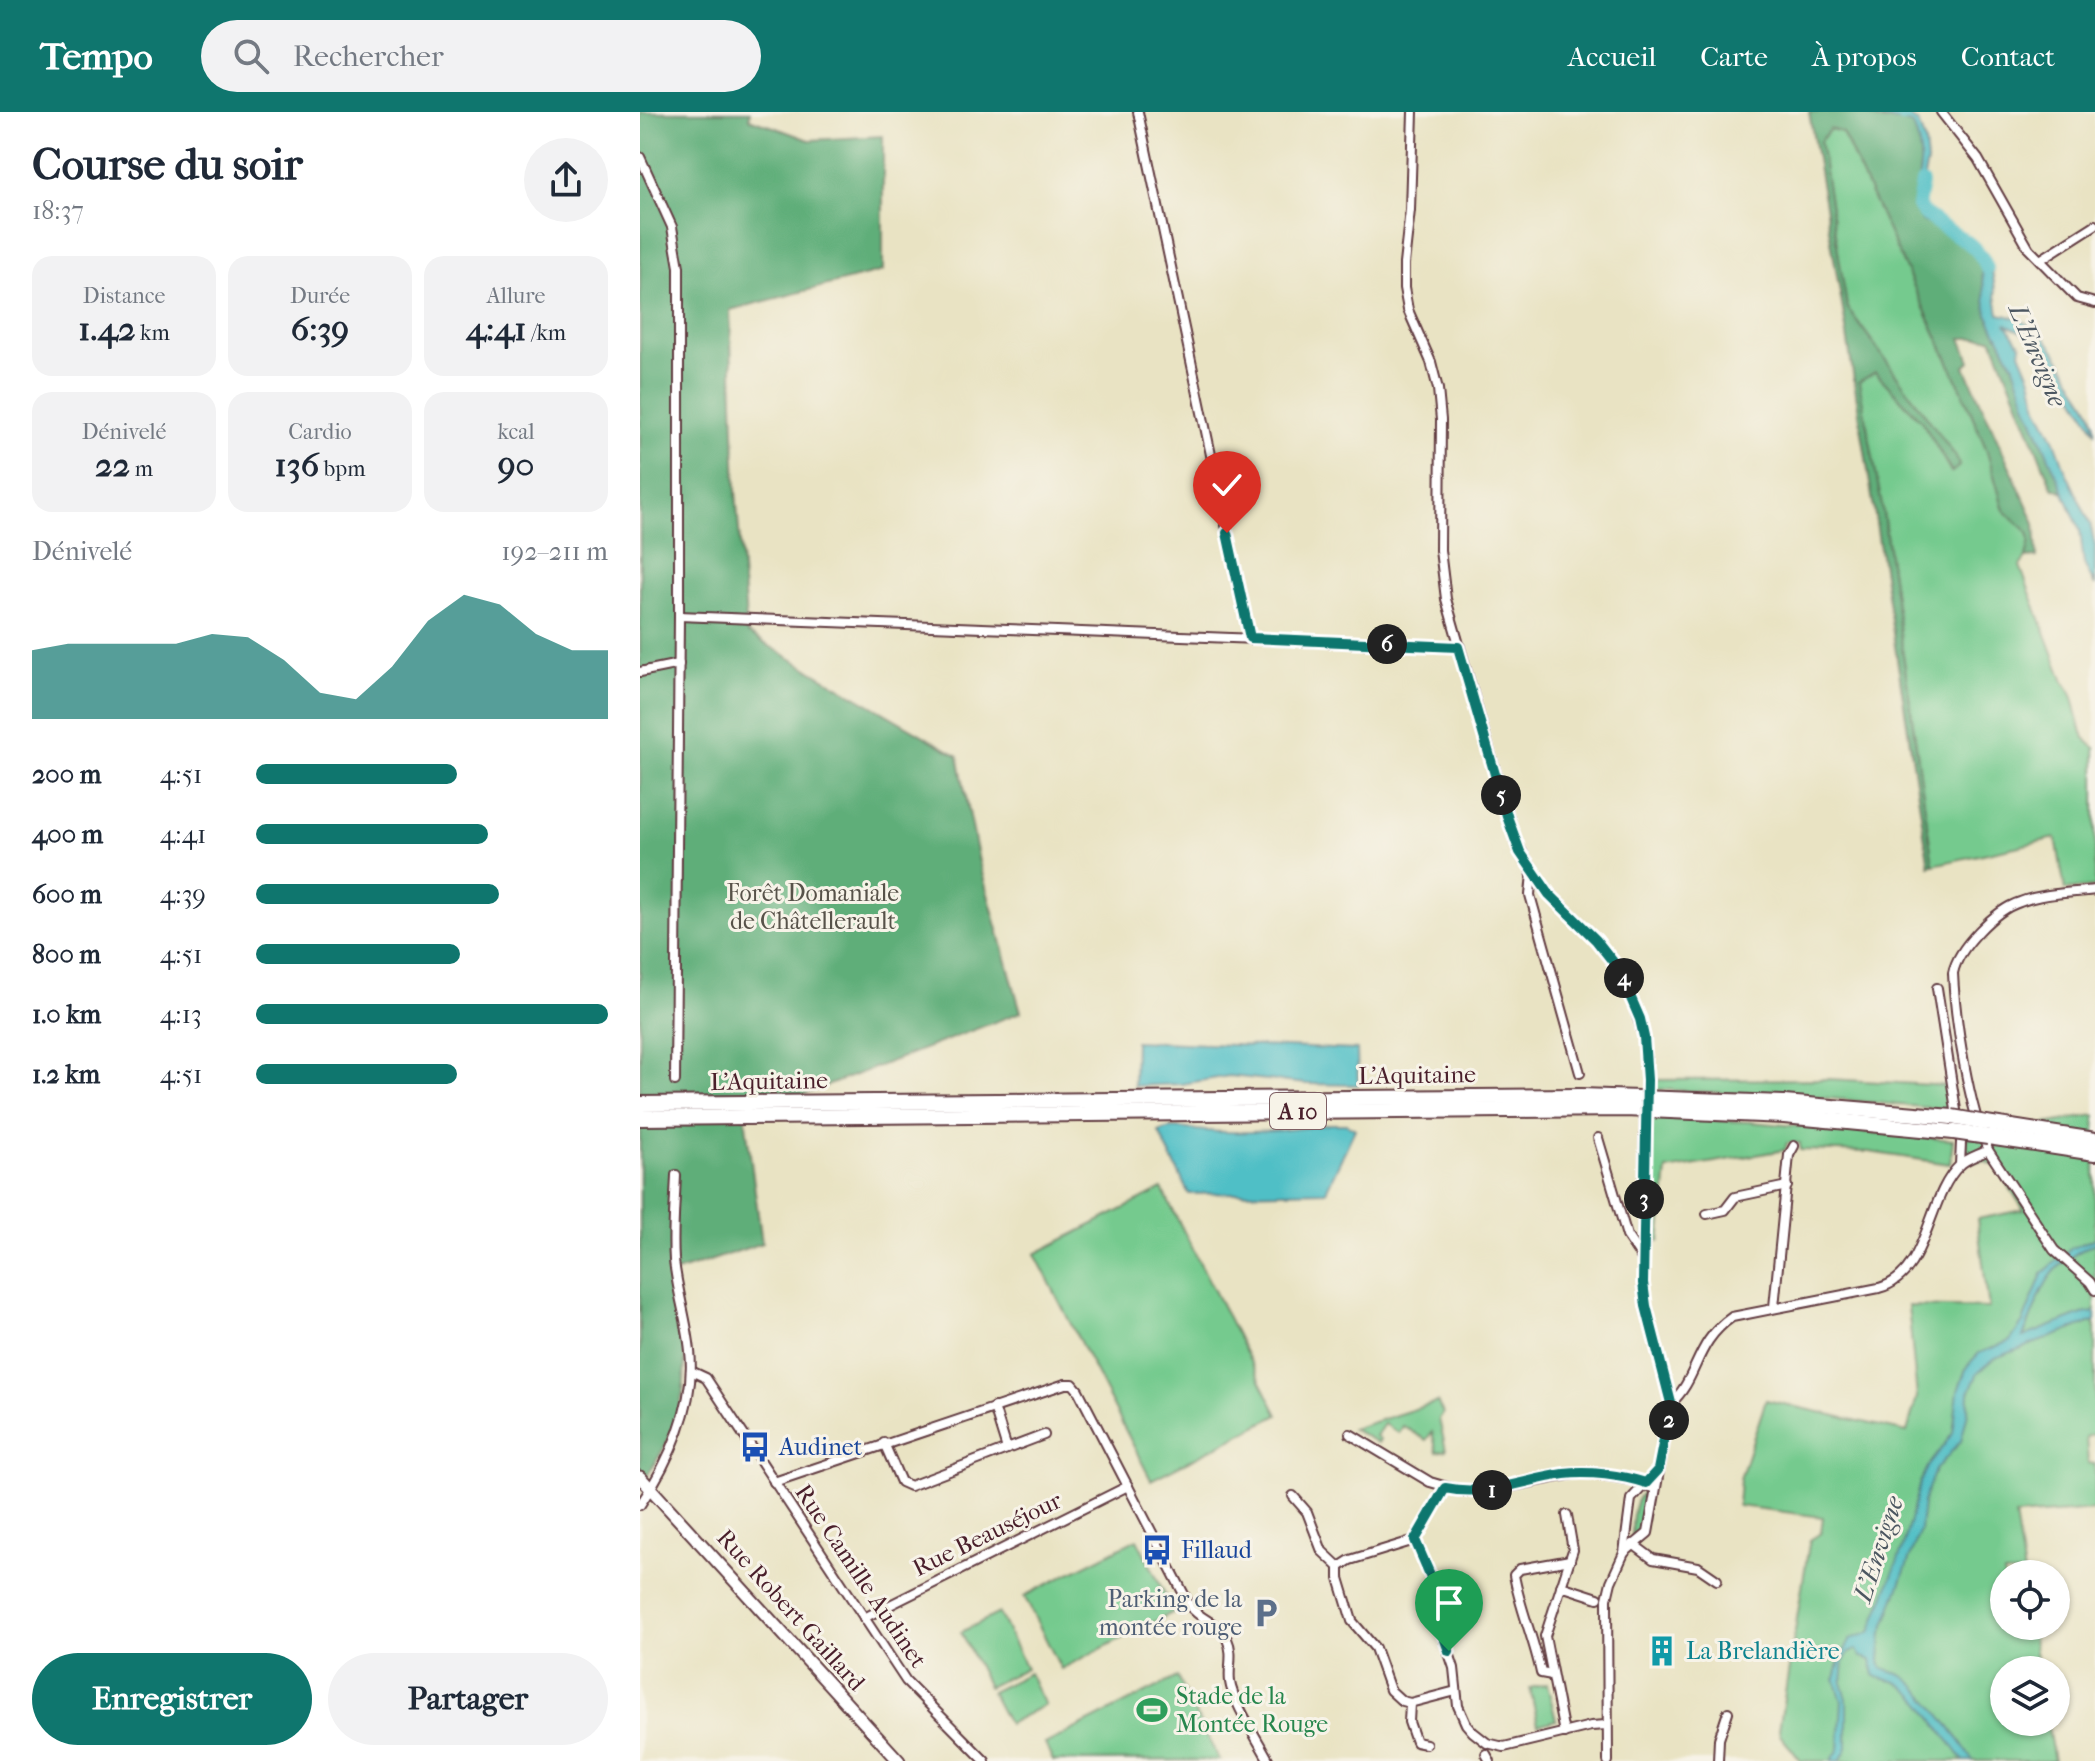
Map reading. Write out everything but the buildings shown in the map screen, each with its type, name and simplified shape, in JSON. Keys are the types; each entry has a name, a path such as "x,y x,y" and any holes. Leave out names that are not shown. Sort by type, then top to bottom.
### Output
{"highway":[{"name":"L'Aquitaine","path":"640,1104 1568,1096 1730,1099 1953,1125 1987,1137 2095,1153"},
{"name":"L'Aquitaine","path":"640,1118 1610,1109 1953,1125"},
{"name":"L'Aquitaine","path":"1987,1137 2095,1140"}],"street":[{"path":"1138,112 1250,638"},
{"path":"1413,112 1404,288 1408,310 1431,362 1438,389 1441,420 1441,566 1458,647 1515,840 1532,873 1554,901 1596,940 1627,983 1644,1037 1647,1080 1642,1258 1646,1306 1671,1403 1648,1533 1624,1553"},
{"path":"1941,112 1978,159 2025,243 2077,298 2095,303"},
{"path":"640,157 672,227 679,267 675,1081"},
{"path":"2040,260 2095,225"},
{"path":"679,616 1458,647"},
{"path":"640,672 679,664"},
{"path":"1532,873 1530,895 1580,1073"},
{"path":"2095,890 2028,899 2012,905 1966,944 1955,963 1953,982 1981,1134 1987,1137 2058,1255 2095,1290"},
{"path":"1937,988 1961,1142 1960,1165"},
{"path":"1671,1403 1683,1390 1706,1343 1722,1323 1742,1313 1879,1288 1899,1280 1915,1255 1946,1186 1960,1165 1987,1137"},
{"path":"1598,1138 1627,1236 1642,1258"},
{"path":"1774,1307 1789,1155 1794,1146"},
{"path":"640,1505 676,1439 691,1371 674,1261 676,1175"},
{"path":"1707,1214 1722,1212 1735,1197 1787,1186"},
{"name":"Rue Camille Audinet","path":"691,1371 706,1378 906,1681 985,1761"},
{"path":"774,1482 884,1443 1073,1384 1190,1606 1197,1614 1214,1623 1227,1639 1232,1657 1232,1689 1269,1761"},
{"path":"994,1407 1007,1449"},
{"path":"1350,1434 1445,1488 1461,1491 1493,1490 1573,1474 1598,1474 1646,1483 1654,1489"},
{"path":"884,1443 901,1482 907,1486 1044,1435"},
{"path":"1608,1761 1605,1612 1608,1591 1624,1553 1631,1499 1658,1470"},
{"name":"Rue Robert Gaillard","path":"640,1477 899,1761"},
{"name":"Rue Beauséjour","path":"864,1618 1128,1486"},
{"path":"1339,1567 1350,1560 1415,1540 1445,1488"},
{"path":"1293,1496 1307,1512 1322,1551 1339,1567 1339,1578 1352,1621 1375,1648 1390,1690 1402,1701 1410,1703 1456,1691"},
{"path":"1564,1733 1545,1636 1573,1550 1567,1515"},
{"path":"1626,1538 1653,1559 1698,1567 1717,1580"},
{"path":"1415,1540 1434,1584 1439,1623 1454,1668 1461,1716 1473,1732 1487,1743 1504,1747 1607,1725"},
{"path":"1552,1675 1541,1673 1514,1575 1520,1569 1570,1560"},
{"path":"1561,1586 1598,1598"},
{"path":"1410,1703 1409,1722 1416,1742 1426,1744"},
{"path":"1718,1761 1719,1739 1728,1712"}],"green space":[{"name":"Forêt Domaniale de Châtellerault","path":"640,112 750,112 749,118 809,140 883,136 883,271 730,310 736,492 747,633 958,756 979,862 1021,1012 745,1117 762,1243 674,1273 684,1348 684,1385 669,1439 640,1488"},
{"path":"1809,112 1864,112 1880,121 1901,120 1913,125 1920,157 1913,207 1923,222 1947,231 1963,242 1981,264 1987,314 2014,366 2064,492 2052,487 1992,338 1961,338 1970,361 1965,367 2035,523 2037,557 2026,558 2030,540 2028,532 2004,510 1986,448 1958,381 1842,132 1830,129 1820,141 1847,307 1956,457 1959,466 1952,472 1921,420 1875,372 1859,382 1882,506 1933,865 1929,866 1845,322"},
{"path":"1830,129 1842,132 1958,381 1986,448 2004,510 2028,531 2030,540 2026,558 2020,566 2073,698 2083,735 2095,748 2095,887 2065,890 2056,838 1933,865 1882,506 1858,382 1875,372 1921,420 1951,472 1959,466 1956,457 1847,307 1820,141"},
{"path":"1829,1079 1949,1086 1951,1110 1827,1098 1652,1089 1652,1080"},
{"path":"2095,1115 2095,1434 2086,1437 2088,1463 2095,1464 2095,1510 2015,1516 2022,1560 1990,1560 1990,1640 2033,1640 2036,1656 1990,1656 1990,1736 2050,1736 2054,1761 1801,1761 1779,1730 1809,1544 1821,1533 1823,1517 1738,1506 1740,1479 1766,1400 1907,1432 1917,1397 1908,1306 1989,1308 1977,1219 2024,1210 1996,1166 1984,1161 1969,1162 1966,1138"},
{"path":"1651,1118 1751,1122 1953,1140 1950,1164 1869,1152 1800,1150 1800,1143 1787,1143 1785,1150 1667,1170 1660,1241 1654,1241 1649,1254 1646,1246"},
{"path":"1162,1189 1278,1415 1151,1480 1035,1254"},
{"path":"1437,1402 1443,1413 1439,1419 1446,1450 1437,1452 1432,1432 1426,1440 1403,1426 1399,1433 1384,1424 1376,1436 1380,1439 1378,1443 1352,1429"},
{"path":"1647,1490 1644,1530 1632,1538 1635,1504"},
{"path":"1137,1539 1174,1612 1061,1669 1024,1596"},
{"path":"999,1613 1026,1668 988,1687 961,1632"},
{"path":"1029,1673 1045,1705 1008,1724 991,1692"},
{"name":"Stade de la Montée Rouge","path":"1177,1677 1219,1760 1053,1761 1045,1744"},
{"path":"1547,1684 1556,1720 1538,1725 1530,1688"}],"water":[{"path":"1864,112 1910,118 1918,123 1927,162 1918,206 1926,215 1976,249 1987,271 1992,270 1999,314 2026,323 2046,339 2089,407 2095,431 2053,358 2031,337 2006,324 2021,345 2020,352 2038,407 2090,523 2095,546 2095,586 2084,564 2080,530 2027,406 2014,366 1987,314 1981,264 1963,242 1947,231 1923,222 1913,207 1920,157 1913,125 1877,118"},
{"path":"1135,1041 1357,1050 1358,1085 1307,1084 1229,1076 1182,1084 1134,1086"},
{"path":"1346,1124 1355,1129 1326,1191 1189,1194 1159,1132 1177,1128 1263,1132"},
{"path":"2095,1238 2095,1243 2064,1262 2047,1281 2023,1337 2082,1314 2095,1312 2095,1321 1995,1358 1978,1373 1969,1393 1961,1441 1935,1470 1923,1502 1920,1530 1882,1633 1882,1668 1902,1675 1913,1683 1942,1716 1973,1761 1964,1761 1914,1695 1894,1681 1874,1675 1871,1660 1861,1657 1856,1649 1849,1652 1844,1661 1842,1683 1847,1699 1847,1748 1840,1761 1831,1761 1839,1749 1842,1701 1835,1679 1840,1659 1851,1639 1871,1632 1903,1547 1920,1482 1927,1467 1953,1433 1958,1391 1967,1366 1979,1353 2010,1341 2023,1322 2042,1274 2070,1249"}],"waterway":[{"name":"L'Envigne","path":"1901,112 1903,116"},
{"name":"L'Envigne","path":"1922,183 1918,206 1935,222 1974,248 1987,268"}],"place":[{"name":"Audinet","path":"755,1447"},
{"name":"Fillaud","path":"1157,1550"},
{"name":"Parking de la montée rouge","path":"1266,1613"},
{"name":"La Brelandière","path":"1662,1651"},
{"name":"Stade de la Montée Rouge","path":"1152,1710"}],"route":[{"path":"1227,533 1250,638 1458,647 1520,852 1549,894 1596,940 1618,968 1635,1003 1644,1037 1647,1080 1643,1283 1671,1403 1658,1470 1646,1483 1598,1474 1573,1474 1476,1492 1445,1488 1415,1540 1434,1584 1439,1623 1449,1651"}]}
